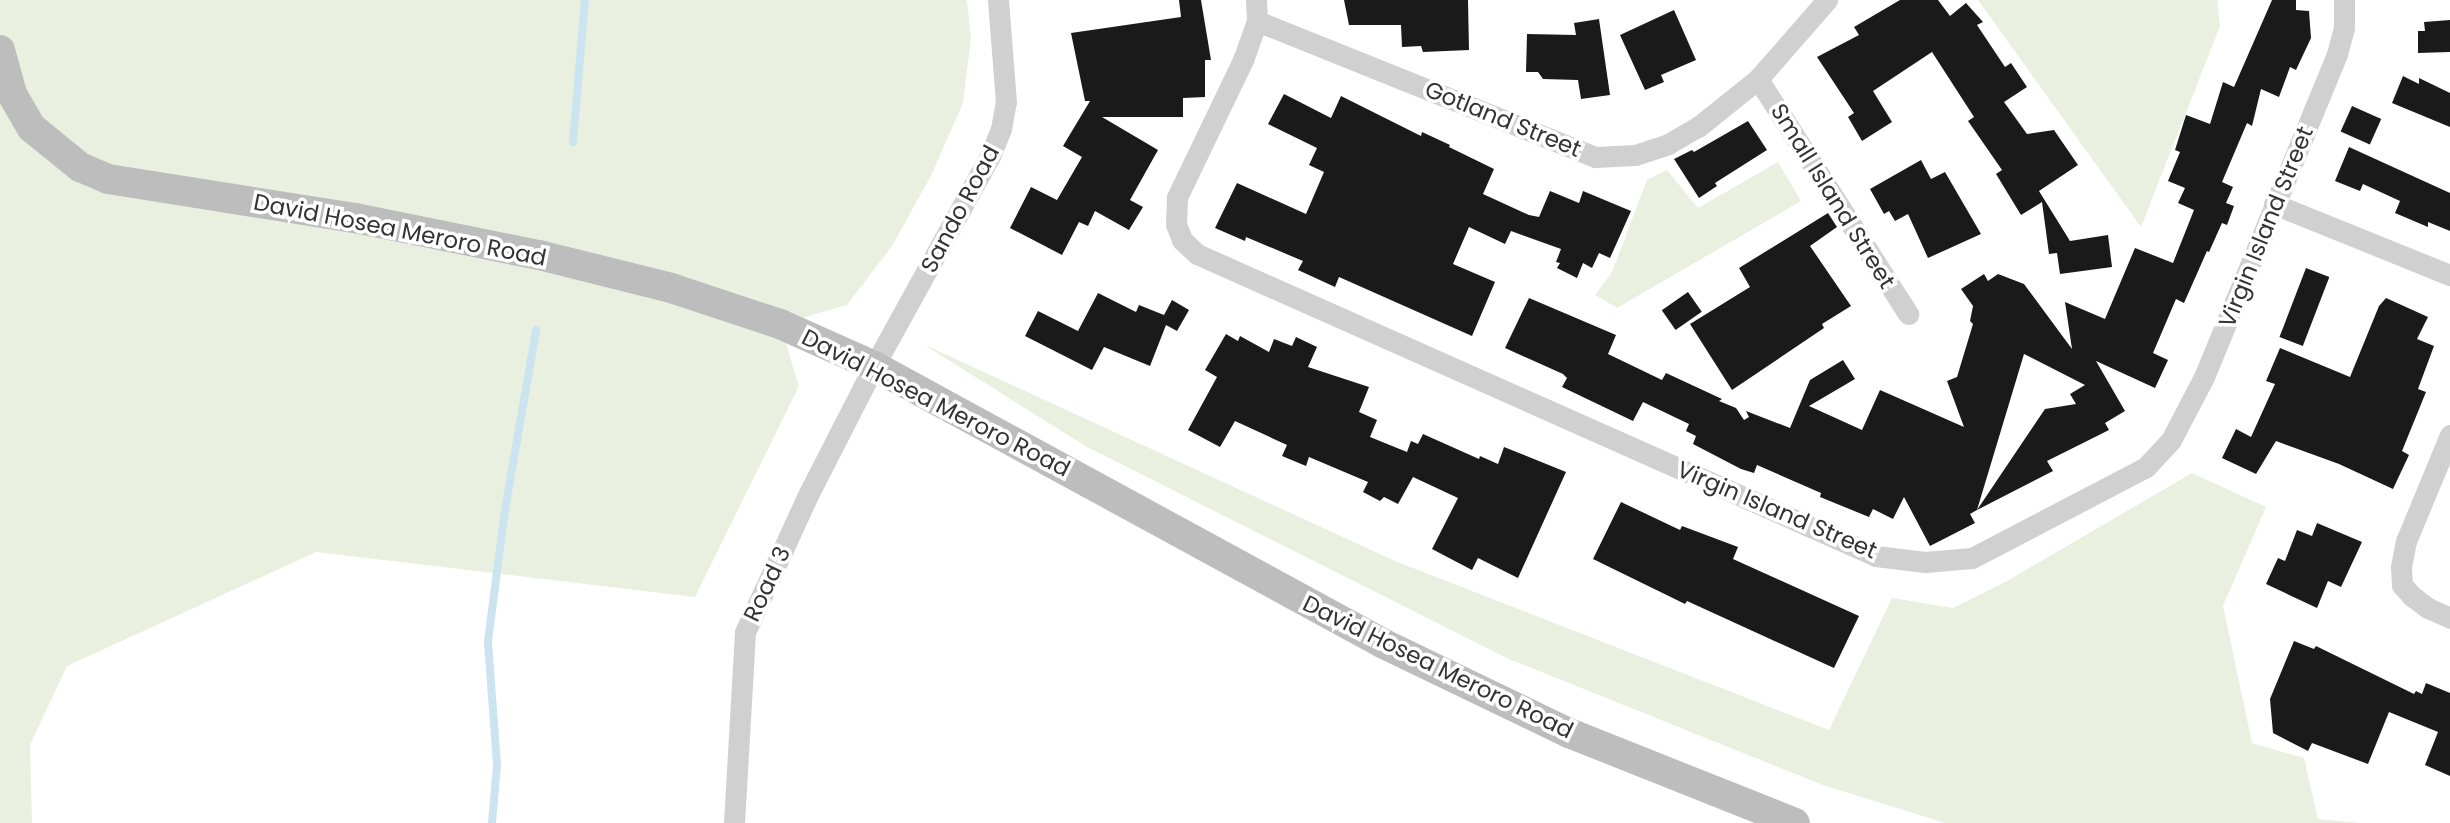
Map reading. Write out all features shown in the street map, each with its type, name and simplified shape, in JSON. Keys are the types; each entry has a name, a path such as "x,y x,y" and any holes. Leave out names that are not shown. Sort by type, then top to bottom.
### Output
{"main road":[{"name":"David Hosea Meroro Road","path":"0,50 12,94 32,128 80,167 108,179 355,218 539,255 671,288 780,324 874,366 1384,644 1569,733 1795,823"}],"street":[{"name":"Sando Road","path":"874,366 990,156 1001,130 1006,102 998,0"},
{"name":"Gotland Street","path":"1257,11 1596,157 1636,155 1668,144 1698,127 1758,79 1827,0"},
{"name":"Virgin Island Street","path":"1257,11 1243,60 1177,197 1176,223 1182,240 1197,254 1876,556 1925,562 1972,558 2146,467 2171,440 2186,415 2337,54 2344,28 2344,0"},
{"name":"Small Island Street","path":"1758,79 1908,314"},
{"path":"2274,204 2450,275"},
{"name":"Road 3","path":"734,823 745,632 809,493 874,366"},
{"path":"2450,435 2406,541 2401,567 2403,585 2412,596 2428,608 2450,618"}],"green space":[{"path":"0,0 967,0 971,39 963,103 931,176 892,246 847,305 780,324 799,386 695,597 316,552 67,666 30,745 32,823 0,823"},
{"path":"1978,0 2217,0 2220,26 2141,227"},
{"path":"1778,162 1801,201 1617,308 1595,295 1612,272 1647,180 1667,170 1698,208"},
{"path":"923,344 1395,561 1829,730 1892,598 1953,608 2007,581 2192,473 2266,507 2223,606 2252,743 2304,758 2318,819 2360,823 1945,823 1823,785 1509,659 1087,447"}],"building":[{"path":"1179,0 1201,0 1211,60 1205,60 1205,97 1183,98 1183,117 1102,117 1158,150 1130,200 1143,207 1129,230 1095,211 1088,226 1079,222 1062,255 1010,228 1031,187 1057,200 1082,157 1063,146 1090,101 1085,101 1071,33 1181,17"},
{"path":"1344,0 1468,0 1469,50 1423,52 1421,46 1402,47 1401,25 1349,25"},
{"path":"1900,0 1938,0 1950,16 1966,3 1983,22 1977,25 2005,67 2011,63 2027,87 2004,102 2027,134 2054,130 2078,165 2039,191 2070,241 2108,235 2112,267 2060,274 2057,253 2049,254 2042,202 2021,215 1996,174 2002,170 1968,121 1974,117 1932,52 1873,91 1892,122 1862,141 1848,117 1854,113 1817,57 1859,35 1854,27"},
{"path":"2272,0 2296,0 2296,10 2309,11 2311,38 2296,70 2290,67 2279,97 2261,89 2252,126 2247,123 2222,182 2233,187 2226,203 2234,206 2227,225 2222,223 2209,252 2207,251 2184,303 2176,299 2153,353 2168,360 2155,388 2096,361 2125,411 2105,423 2109,430 2047,461 2053,471 1970,514 1975,523 1930,546 1904,497 1893,519 1873,509 1869,517 1820,497 1821,493 1757,465 1754,473 1741,469 1693,444 1696,436 1686,431 1689,424 1643,402 1633,421 1562,387 1567,378 1563,374 1505,348 1529,298 1616,335 1608,354 1662,380 1666,373 1722,399 1719,401 1736,408 1744,420 1749,417 1746,411 1790,428 1810,380 1843,360 1855,379 1809,406 1862,430 1880,390 1964,427 1947,381 1957,377 1973,324 1970,321 1973,306 1961,289 1984,274 1988,281 1998,274 2024,284 2072,349 2065,302 2105,319 2135,248 2173,263 2194,210 2178,203 2185,188 2168,181 2180,152 2175,150 2186,115 2210,124 2223,82 2234,87","holes":["2024,354 2085,385 2070,394 2076,404 2045,409 1977,510"]},
{"path":"1674,10 1696,60 1661,75 1664,82 1645,90 1620,35"},
{"path":"1599,19 1610,95 1581,99 1578,80 1543,79 1538,72 1526,72 1527,34 1576,35 1574,23"},
{"path":"2450,20 2450,52 2418,53 2418,31 2425,31 2424,22"},
{"path":"2403,76 2419,84 2419,78 2450,93 2450,127 2392,103"},
{"path":"1284,94 1331,118 1341,96 1421,136 1422,132 1450,145 1449,147 1494,169 1483,194 1529,215 1539,217 1550,191 1579,203 1583,191 1631,211 1610,258 1599,253 1592,268 1583,263 1577,278 1557,268 1560,263 1556,262 1561,249 1511,231 1505,244 1469,227 1453,264 1495,282 1472,336 1339,277 1335,287 1298,270 1303,261 1246,237 1245,241 1215,228 1237,183 1306,214 1324,172 1309,165 1317,148 1268,124"},
{"path":"2352,106 2381,119 2370,145 2341,132"},
{"path":"1748,121 1767,150 1715,183 1717,186 1699,198 1674,159 1692,150 1694,152"},
{"path":"2349,147 2450,193 2450,231 2428,222 2428,227 2395,213 2400,201 2363,184 2360,191 2335,181"},
{"path":"1921,160 1931,179 1945,172 1981,234 1928,258 1908,214 1895,221 1889,211 1884,214 1870,189"},
{"path":"1828,213 1837,227 1810,246 1851,306 1822,324 1824,328 1732,390 1690,324 1750,287 1739,268"},
{"path":"2306,268 2329,277 2303,346 2279,337"},
{"path":"1688,292 1702,312 1676,330 1662,310"},
{"path":"1098,293 1136,312 1139,305 1164,315 1172,300 1189,310 1177,331 1166,325 1150,366 1104,347 1092,370 1025,336 1038,311 1078,331"},
{"path":"2386,298 2428,317 2417,339 2434,346 2418,389 2426,392 2402,451 2409,455 2393,489 2339,464 2276,441 2256,474 2222,458 2236,429 2251,437 2275,384 2266,381 2280,348 2350,377 2379,306"},
{"path":"1226,334 1238,341 1240,336 1269,352 1274,339 1292,346 1296,337 1317,347 1308,367 1369,387 1359,412 1377,420 1370,437 1407,452 1411,441 1418,444 1423,434 1479,459 1480,456 1498,464 1504,447 1566,472 1518,578 1478,558 1472,570 1432,549 1458,498 1413,477 1398,504 1384,497 1380,501 1363,492 1368,482 1309,457 1306,466 1282,456 1287,445 1235,421 1220,447 1188,430 1217,377 1205,370"},
{"path":"1621,502 1680,530 1682,526 1738,547 1733,559 1859,616 1834,668 1687,601 1685,604 1593,559"},
{"path":"2317,523 2362,542 2341,587 2328,581 2317,608 2266,584 2278,558 2285,561 2297,530 2312,536"},
{"path":"2294,641 2314,649 2316,646 2414,694 2416,691 2422,694 2426,683 2450,693 2450,776 2425,765 2438,732 2389,712 2368,764 2312,743 2308,751 2273,733 2270,699"}],"waterway":[{"path":"573,142 585,0"},
{"path":"492,823 497,765 488,641 505,510 536,330"}]}
